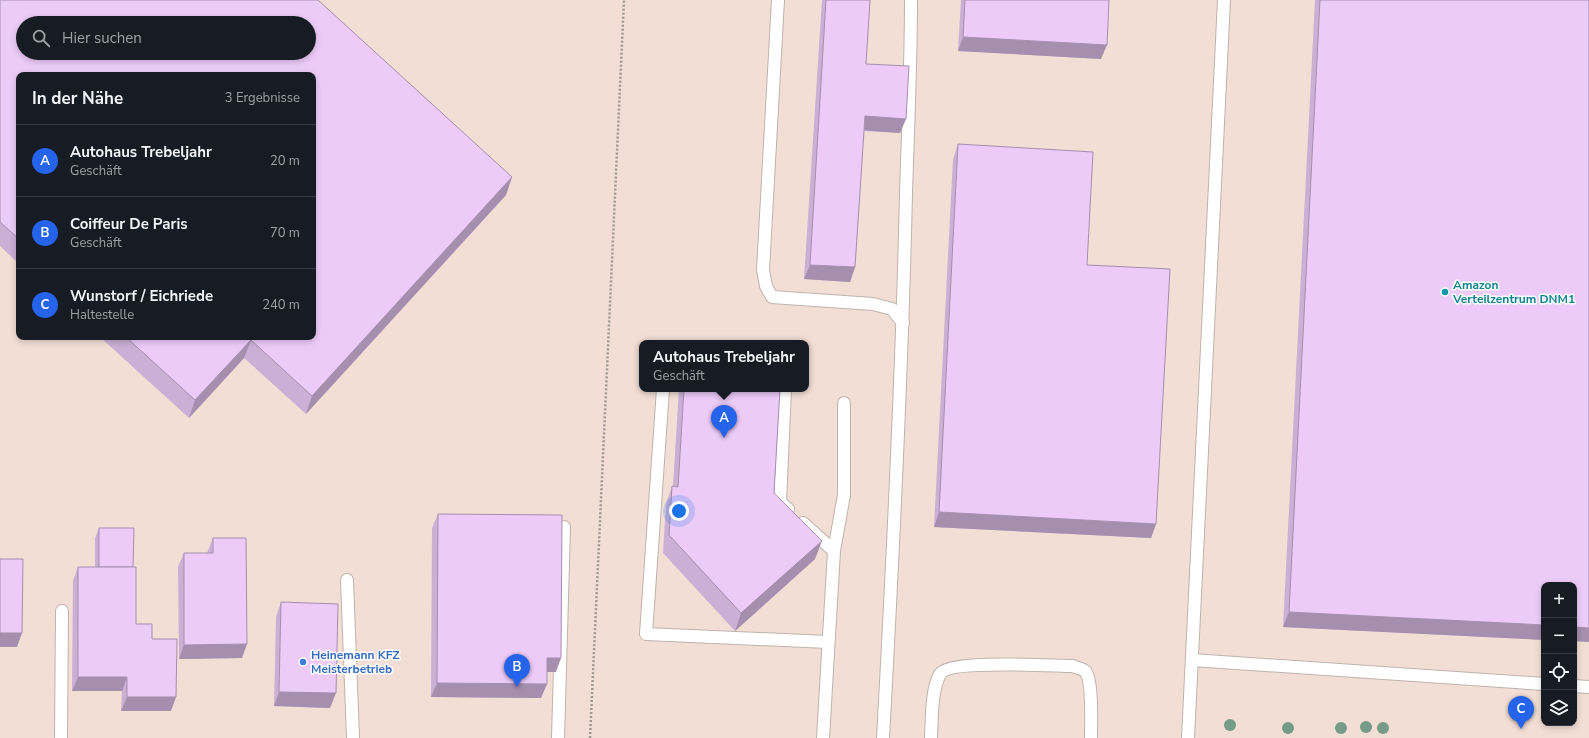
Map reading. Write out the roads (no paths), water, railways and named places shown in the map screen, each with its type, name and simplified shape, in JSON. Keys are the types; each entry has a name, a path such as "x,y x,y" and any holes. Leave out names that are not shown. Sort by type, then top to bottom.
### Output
{"lane":[{"path":"778,0 763,270 766,286 772,297 872,304 892,309 903,323"},
{"path":"883,738 897,473 903,323 911,85 911,0"},
{"path":"1188,738 1224,0"},
{"path":"663,392 646,634 828,642"},
{"path":"786,392 780,502 834,551"},
{"path":"823,738 834,551 844,495 844,403"},
{"path":"558,738 564,528"},
{"path":"347,580 352,738"},
{"path":"61,738 62,611"},
{"path":"1192,660 1541,684"},
{"path":"931,738 934,697 940,674 949,668 968,665 1073,666 1085,671 1088,676 1090,688 1091,738"},
{"path":"1577,686 1589,687"}],"place":[{"name":"Amazon Verteilzentrum DNM1","path":"1445,292"},
{"name":"Autohaus Trebeljahr","path":"724,438"},
{"name":"Heinemann KFZ Meisterbetrieb","path":"303,662"},
{"name":"Coiffeur De Paris","path":"517,687"},
{"name":"Wunstorf / Eichriede","path":"1521,729"}]}
